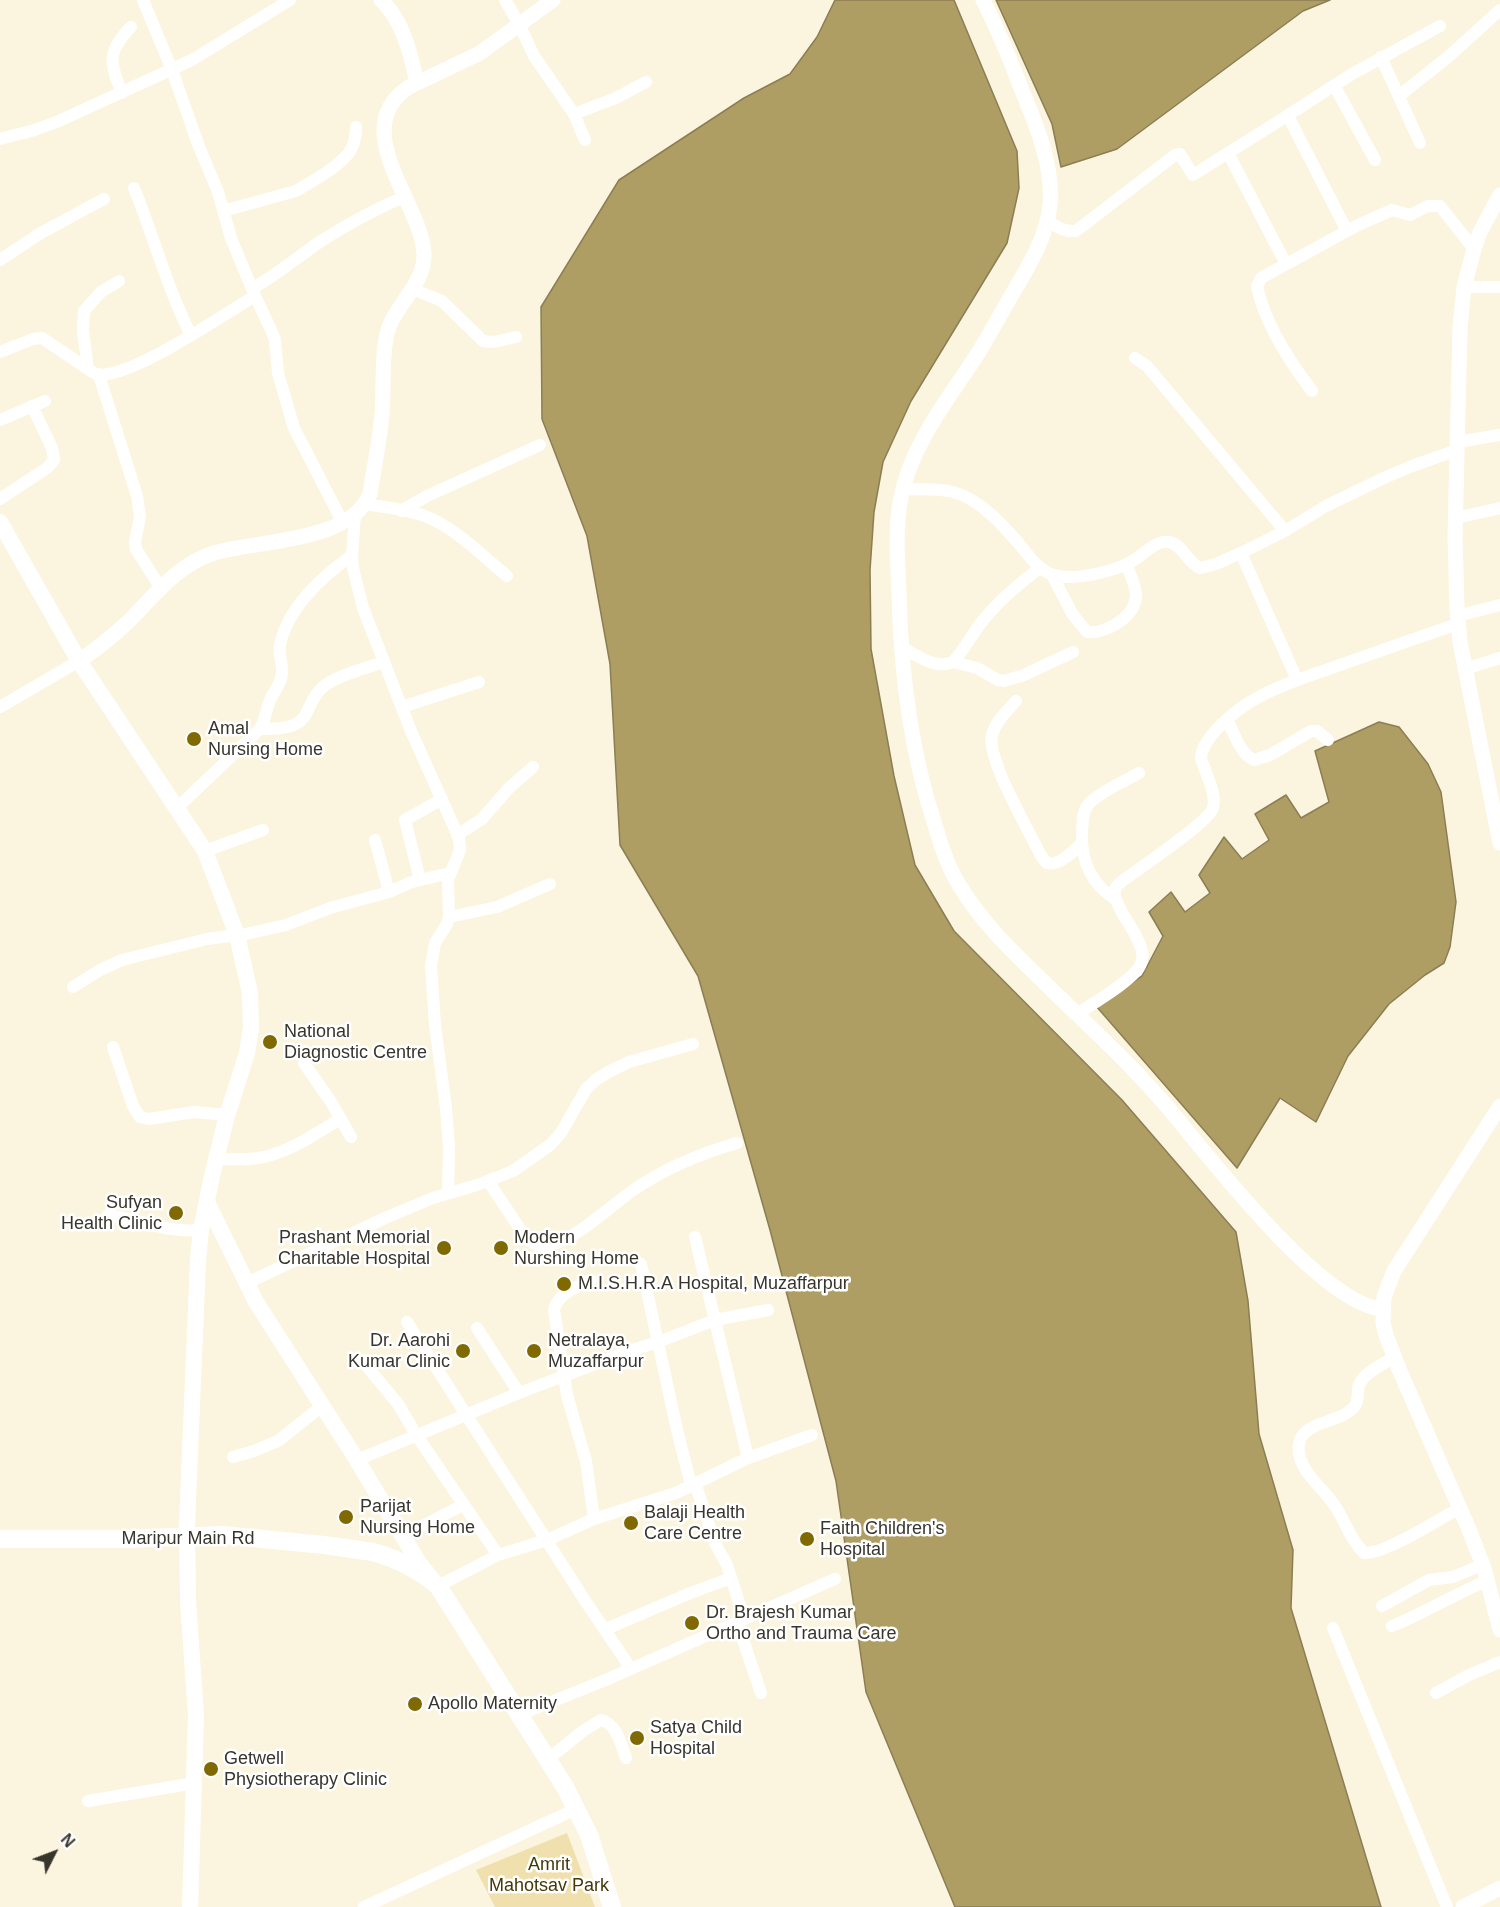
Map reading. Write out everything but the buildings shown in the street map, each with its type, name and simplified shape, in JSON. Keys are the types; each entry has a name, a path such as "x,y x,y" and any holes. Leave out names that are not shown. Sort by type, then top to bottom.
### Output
{"main road":[{"path":"0,522 79,661 205,851 237,935 250,993 251,1028 247,1053 216,1159 201,1230 196,1288 187,1535 188,1601 196,1707 190,1907"},
{"path":"207,1202 262,1311 357,1460 419,1563 438,1586 565,1787 589,1835 612,1907"},
{"name":"Maripur Main Rd","path":"0,1539 127,1539 187,1535 248,1537 373,1552 407,1564 438,1586"}],"street":[{"path":"143,0 218,192 231,238 275,340 278,373 294,428 355,514"},
{"path":"0,139 59,121 172,70 210,51 290,0"},
{"path":"381,0 393,15 408,46 417,83"},
{"path":"505,0 534,56 574,114 585,140"},
{"path":"448,1193 449,1147 435,1025 431,966 435,943 449,917 447,889 450,873 460,850 457,835 402,707 363,608 355,580 352,555 355,514 370,494 382,416 386,339 393,319 422,269 424,252 387,153 386,118 393,101 400,93 480,53 553,0"},
{"path":"983,0 1015,71 1045,153 1051,179 1049,210 1036,252 1027,270 978,353 924,437 903,489 897,537 900,646 907,711 920,776 939,837 956,879 972,905 994,933 1152,1089 1283,1241 1322,1277 1356,1301 1372,1308 1383,1309"},
{"path":"1399,96 1448,57 1500,10"},
{"path":"1047,220 1061,230 1076,231 1175,155 1180,154 1194,175 1334,85 1440,26"},
{"path":"122,93 111,57 120,39 131,27"},
{"path":"1381,57 1420,143"},
{"path":"574,114 616,98 646,82"},
{"path":"1334,85 1375,160"},
{"path":"1288,116 1347,231"},
{"path":"223,211 296,191 306,185 348,154 356,137 356,127"},
{"path":"1228,153 1286,264"},
{"path":"134,188 167,282 191,335"},
{"path":"1500,195 1480,232 1464,287 1460,328 1456,518 1458,620 1465,669 1500,843"},
{"path":"0,352 33,339 42,338 94,372 111,374 133,366 191,335 350,223 404,197"},
{"path":"0,260 41,233 105,199"},
{"path":"1312,391 1281,344 1262,303 1257,286 1261,278 1381,213 1392,210 1410,215 1434,205 1443,209 1474,249"},
{"path":"119,281 101,292 84,311 83,331 94,372 137,496 140,517 135,542 136,549 160,587"},
{"path":"1464,287 1500,287"},
{"path":"412,289 442,301 483,341 494,342 516,337"},
{"path":"1135,357 1147,366 1285,531"},
{"path":"0,420 45,401"},
{"path":"0,498 47,468 54,460 52,448 32,406"},
{"path":"903,489 944,491 962,496 1001,524 1040,568 1052,575 1082,576 1101,572 1126,564 1155,546 1167,542 1179,547 1189,560 1200,568 1241,553 1285,531 1326,506 1412,465 1457,446 1500,435"},
{"path":"401,511 427,496 540,445"},
{"path":"1456,518 1500,508"},
{"path":"0,707 94,652 160,587 180,571 213,554 296,538 355,514 401,511 423,515 450,530 507,576"},
{"path":"1241,553 1297,680"},
{"path":"177,808 260,729 282,676 279,647 286,629 310,592 332,570 352,555"},
{"path":"1052,575 1078,623 1087,632 1092,632 1119,622 1131,609 1136,593 1126,564"},
{"path":"953,662 1002,598 1040,568"},
{"path":"1077,1014 1131,976 1140,966 1141,945 1115,899 1116,886 1194,828 1210,813 1213,808 1213,799 1201,758 1202,752 1227,719 1256,698 1297,680 1500,605"},
{"path":"900,646 932,663 953,662 977,668 1004,681 1024,675 1073,652"},
{"path":"1465,669 1500,658"},
{"path":"260,729 297,723 303,718 315,695 327,684 384,662"},
{"path":"402,707 479,682"},
{"path":"1016,700 1000,718 992,734 991,742 997,764 1011,796 1041,856 1047,863 1054,864 1062,860 1082,843"},
{"path":"1227,719 1244,753 1254,760 1270,755 1311,731 1317,731 1328,740"},
{"path":"457,835 482,819 509,788 533,767"},
{"path":"1115,899 1092,877 1083,856 1084,814 1095,799 1139,773"},
{"path":"420,880 405,820 442,799"},
{"path":"205,851 263,830"},
{"path":"375,840 389,891"},
{"path":"73,987 100,970 122,960 198,941 286,925 330,908 450,873"},
{"path":"449,917 497,907 550,884"},
{"path":"247,1282 364,1227 433,1198 513,1171 550,1145 561,1133 586,1089 597,1079 629,1062 693,1044"},
{"path":"113,1047 133,1106 140,1117 149,1119 194,1112 228,1115"},
{"path":"304,1063 331,1102 351,1137"},
{"path":"1500,1107 1394,1271 1386,1290 1383,1309 1383,1323 1394,1357 1482,1565 1500,1630"},
{"path":"216,1159 244,1160 267,1157 300,1143 339,1119"},
{"path":"488,1181 526,1238 531,1243 544,1246 559,1242 583,1228 633,1191 679,1163 737,1143"},
{"path":"108,1215 170,1230 201,1230"},
{"path":"694,1237 748,1458"},
{"path":"641,1264 676,1430 717,1550 727,1565 761,1693"},
{"path":"591,1280 562,1295 554,1310 571,1412 586,1461 594,1519"},
{"path":"357,1460 519,1393 635,1349 715,1320 768,1310"},
{"path":"407,1322 504,1476 631,1669"},
{"path":"477,1328 519,1393"},
{"path":"1394,1357 1360,1382 1354,1407 1303,1435 1300,1440 1299,1453 1302,1465 1335,1506 1364,1553 1372,1553 1391,1545 1460,1509"},
{"path":"365,1364 398,1404 417,1436 498,1555"},
{"path":"233,1457 278,1441 296,1429 322,1406"},
{"path":"438,1586 498,1555 547,1539 594,1519 676,1493 748,1458 812,1435"},
{"path":"403,1536 464,1505"},
{"path":"1382,1606 1429,1580 1454,1577 1482,1565"},
{"path":"606,1629 731,1578"},
{"path":"519,1715 631,1669 835,1579"},
{"path":"1392,1626 1487,1581"},
{"path":"1334,1629 1447,1907"},
{"path":"1436,1693 1500,1662"},
{"path":"547,1760 582,1731 601,1720 609,1723 614,1729 626,1758"},
{"path":"88,1801 195,1783"},
{"path":"364,1907 576,1809"},
{"path":"1463,1907 1500,1888"}],"green space":[{"name":"Amrit Mahotsav Park","path":"567,1833 595,1907 495,1907 476,1870"}],"shaded area":[{"path":"835,0 954,0 1017,151 1019,188 1007,243 911,401 883,462 874,512 870,570 871,649 894,776 915,865 954,931 1122,1100 1236,1232 1248,1301 1259,1434 1293,1550 1291,1608 1381,1907 955,1907 866,1692 836,1481 770,1230 698,976 620,845 610,664 587,536 542,419 541,307 619,180 744,98 790,74 817,37"},
{"path":"996,0 1330,0 1303,11 1117,149 1061,167 1052,124"},
{"path":"1379,722 1399,727 1428,764 1441,792 1456,902 1450,947 1444,963 1389,1004 1348,1056 1316,1122 1280,1098 1237,1168 1096,1006 1142,976 1163,936 1149,912 1171,892 1185,912 1210,893 1199,875 1224,837 1242,859 1269,840 1255,814 1286,795 1301,818 1329,802 1315,751"}],"place":[{"name":"Amal Nursing Home","path":"194,739"},
{"name":"National Diagnostic Centre","path":"270,1042"},
{"name":"Sufyan Health Clinic","path":"176,1213"},
{"name":"Prashant Memorial Charitable Hospital","path":"444,1248"},
{"name":"Modern Nurshing Home","path":"501,1248"},
{"name":"M.I.S.H.R.A Hospital, Muzaffarpur","path":"564,1284"},
{"name":"Dr. Aarohi Kumar Clinic","path":"463,1351"},
{"name":"Netralaya, Muzaffarpur","path":"534,1351"},
{"name":"Parijat Nursing Home","path":"346,1517"},
{"name":"Balaji Health Care Centre","path":"631,1523"},
{"name":"Faith Children's Hospital","path":"807,1539"},
{"name":"Dr. Brajesh Kumar Ortho and Trauma Care","path":"692,1623"},
{"name":"Apollo Maternity","path":"415,1704"},
{"name":"Satya Child Hospital","path":"637,1738"},
{"name":"Getwell Physiotherapy Clinic","path":"211,1769"}]}
